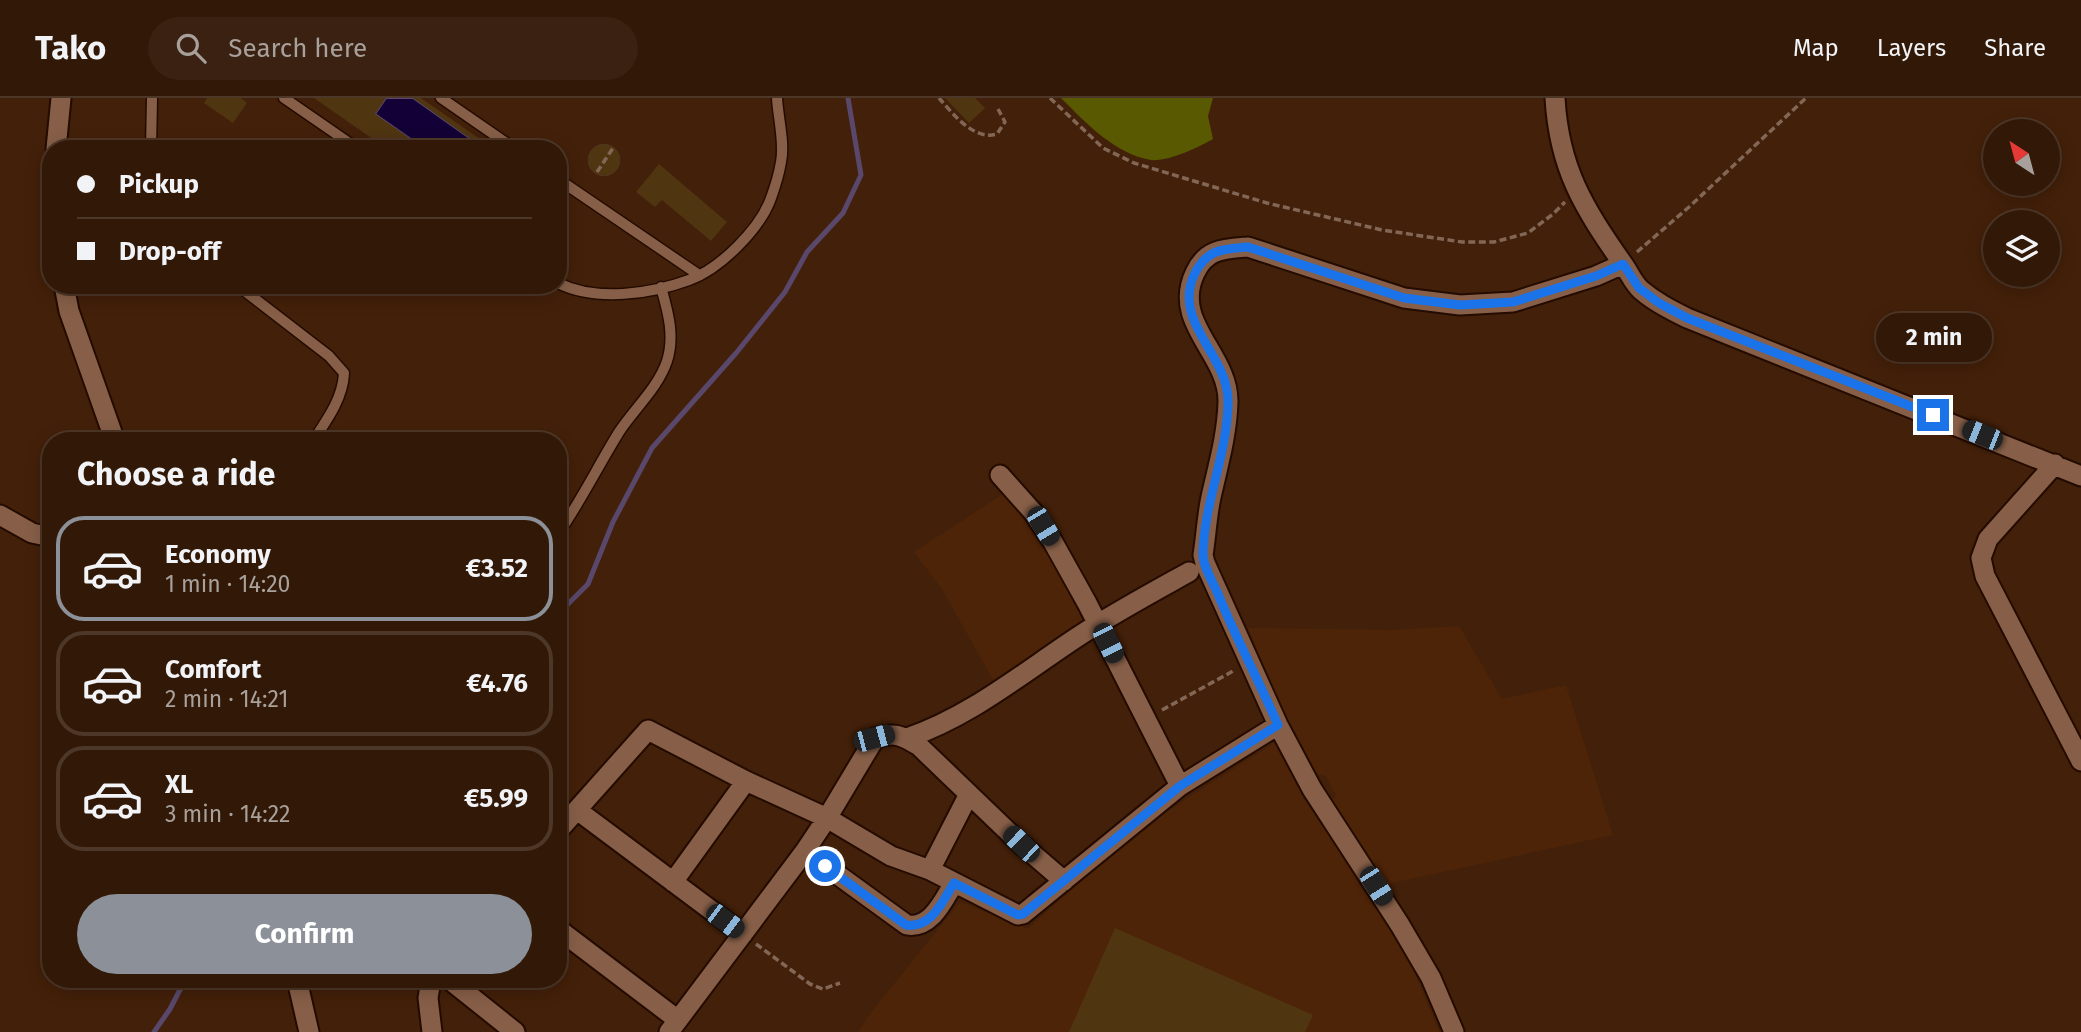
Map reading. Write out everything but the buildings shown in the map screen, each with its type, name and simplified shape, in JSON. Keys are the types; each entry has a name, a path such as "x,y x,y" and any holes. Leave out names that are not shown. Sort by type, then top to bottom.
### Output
{"street":[{"path":"56,140 61,98"},
{"path":"1555,98 1566,166 1576,190 1607,243 1639,288 1659,303 1687,318 2081,476"},
{"path":"1454,1032 1425,967 1359,858 1312,789 1278,725 1226,614 1203,555 1210,501 1224,443 1228,399 1218,362 1200,337 1188,307 1193,276 1203,258 1223,249 1248,247 1404,298 1460,305 1513,302 1596,276 1623,264"},
{"path":"66,294 69,312 112,432"},
{"path":"2055,464 1988,540 1981,558 1985,576 2081,761"},
{"path":"1000,475 1043,526 1098,624 1180,786"},
{"path":"0,515 32,533 42,535"},
{"path":"906,738 929,731 991,697 1098,624 1189,572"},
{"path":"567,821 648,730 746,781 827,818 891,856 930,870 1018,915 1028,911 1180,786 1278,725"},
{"path":"567,937 674,1026 805,851 874,738 891,733 919,746 1021,844 1064,881"},
{"path":"673,882 746,781"},
{"path":"930,870 969,794"},
{"path":"577,810 743,934"},
{"path":"805,851 906,925 917,926 925,923 941,905 954,883"},
{"path":"299,988 309,1032"},
{"path":"430,988 428,998 432,1032"},
{"path":"460,988 515,1032"}],"lane":[{"path":"151,140 152,98"},
{"path":"284,98 345,140"},
{"path":"440,98 502,140"},
{"path":"567,286 589,293 638,293 691,280 720,263 747,236 770,201 782,160 776,98"},
{"path":"567,184 699,275"},
{"path":"567,521 586,493 598,466 657,382 667,361 671,338 670,316 661,287"},
{"path":"249,294 329,356 344,373 344,384 332,412 319,432"}],"path":[{"path":"939,98 974,131 988,137 997,134 1005,122 998,109"},
{"path":"1049,98 1103,148 1134,163 1266,203 1382,230 1462,242 1494,242 1528,233 1553,214 1576,190"},
{"path":"1623,264 1689,207 1806,98"},
{"path":"597,172 613,148"},
{"path":"1145,720 1249,663"},
{"path":"743,934 810,984 823,989 840,983"}],"shaded area":[{"path":"386,98 413,98 472,140 412,140 375,114"},
{"path":"1061,98 1213,98 1208,116 1213,139 1166,159 1138,157 1102,136"},
{"path":"604,145 614,150 619,160 614,170 604,175 594,170 589,160 594,150"},
{"path":"1006,492 1035,524 1085,625 996,685 943,591 914,552"},
{"path":"1459,626 1502,699 1566,685 1613,835 1383,885 1330,804 1336,795 1325,775 1314,775 1285,721 1248,628 1393,630"},
{"path":"1274,743 1283,750 1303,798 1361,882 1411,964 1439,1032 858,1032 960,902 1028,929 1075,886 1169,810"}],"waterway":[{"path":"567,605 588,584 613,522 652,448 737,352 785,292 807,252 843,213 861,175 848,98"},
{"path":"154,1032 181,988"}],"route":[{"path":"825,866 906,925 917,926 925,923 941,905 954,883 1018,915 1023,914 1180,786 1278,725 1226,614 1203,555 1210,501 1224,443 1228,399 1218,362 1200,337 1188,307 1193,276 1203,258 1223,249 1248,247 1404,298 1460,305 1513,302 1596,276 1623,264 1639,288 1659,303 1687,318 1933,415"}]}
